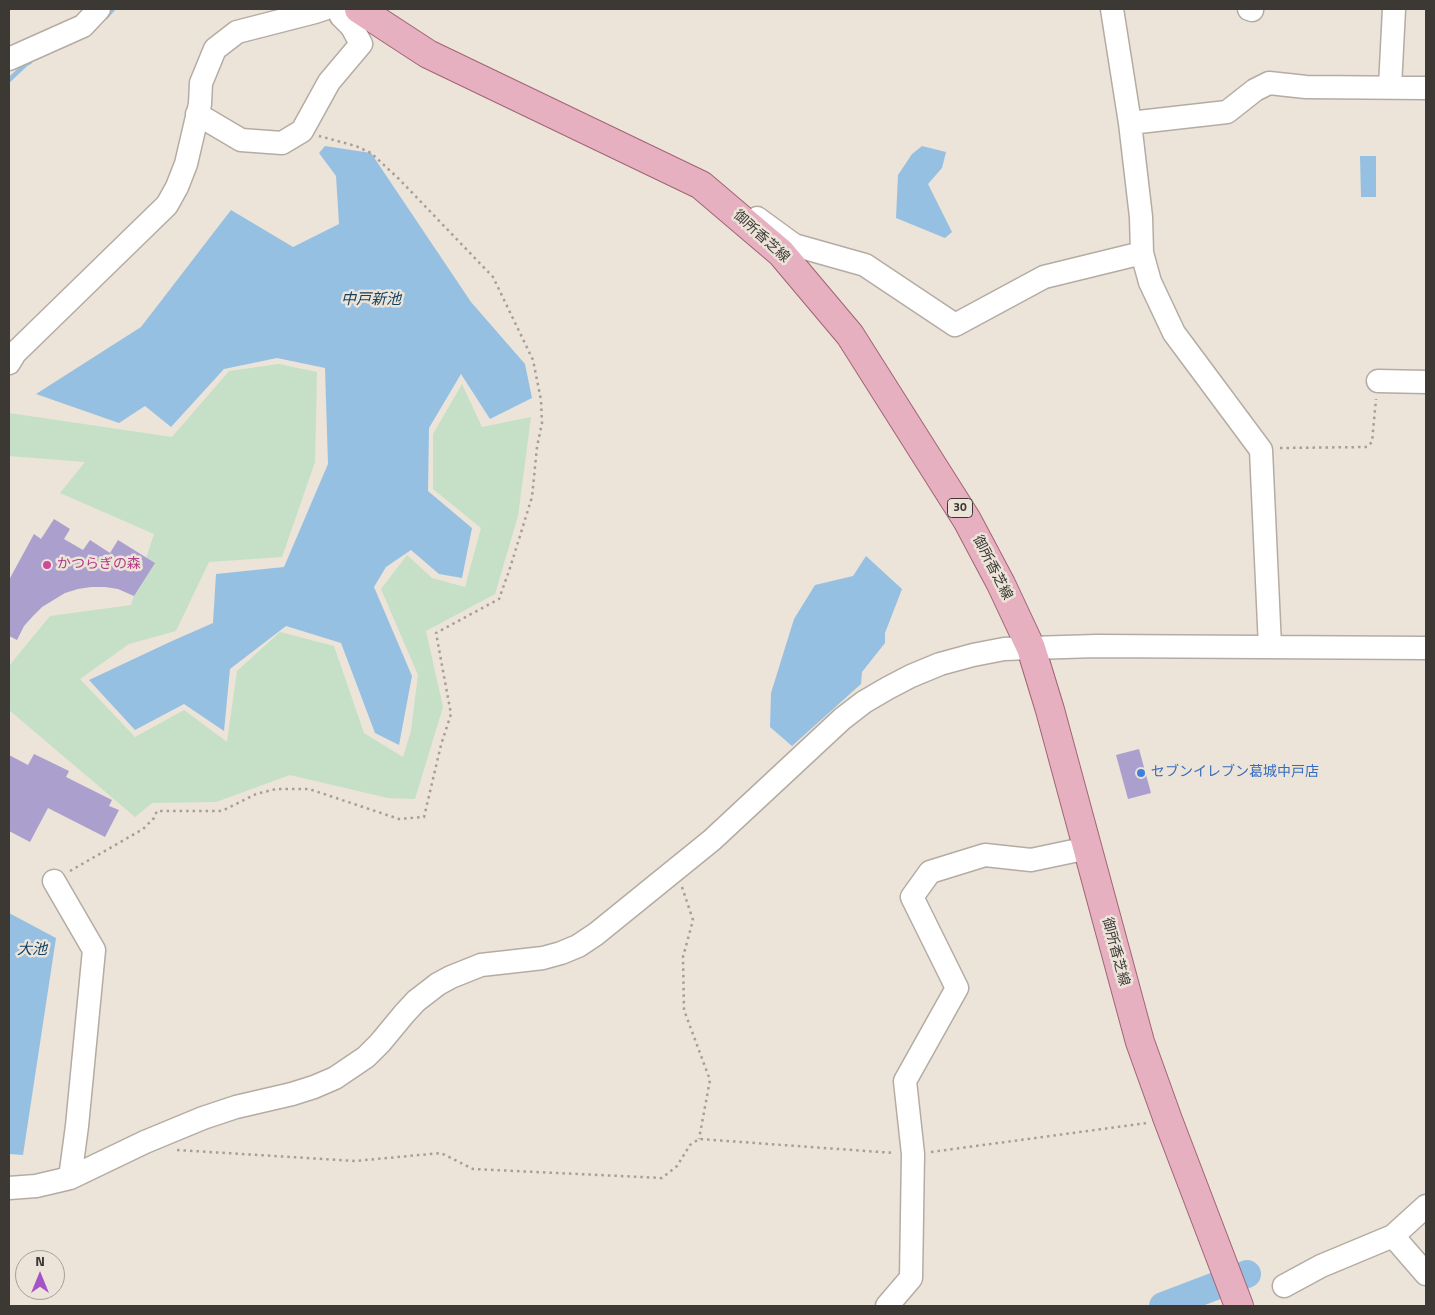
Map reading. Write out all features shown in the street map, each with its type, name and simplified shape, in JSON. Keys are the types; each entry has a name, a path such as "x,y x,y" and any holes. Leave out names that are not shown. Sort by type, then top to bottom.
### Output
{"main road":[{"name":"御所香芝線","path":"359,9 428,54 701,185 782,253 794,253 850,335 962,511 1001,584 1031,648 1050,710 1138,1034 1168,1120 1231,1286"}],"street":[{"path":"9,60 83,26 99,9"},
{"path":"9,363 15,353 167,205 177,187 186,164 200,104 201,83 215,49 237,32 324,9"},
{"path":"197,114 241,140 282,143 302,131 328,82 361,44 352,27 341,16 343,9"},
{"path":"1112,9 1130,123 1141,217 1142,253 1150,282 1174,333 1260,449 1270,647"},
{"path":"1390,87 1394,9"},
{"path":"1130,123 1227,112 1255,90 1269,84 1306,87 1426,88"},
{"path":"794,253 865,265 955,324 1044,277 1142,253"},
{"path":"1378,381 1426,382"},
{"path":"9,1188 36,1186 70,1178 145,1142 203,1118 236,1107 314,1087 335,1078 366,1057 410,1007 438,984 481,965 543,958 578,946 596,934 676,869 741,813 842,719 864,702 912,676 940,664 1004,649 1031,648 1097,646 1426,648"},
{"path":"888,1306 911,1278 913,1154 905,1081 957,988 912,897 930,872 985,855 1031,860 1088,848"},
{"path":"54,881 94,950 77,1126 70,1178"},
{"path":"1284,1286 1321,1266 1393,1236 1426,1206"},
{"path":"1393,1236 1426,1274"}],"path":[{"path":"54,881 143,829 154,818 157,811 222,811 256,794 276,789 308,789 399,820 424,817 441,745 451,714 436,633 499,599 521,535 532,497 537,447 542,423 541,400 533,360 493,277 399,179 371,153 356,146 302,131"},
{"path":"1260,449 1367,447 1372,442 1378,381"},
{"path":"676,869 693,920 683,957 684,1010 710,1080 699,1139"},
{"path":"145,1142 162,1149 355,1161 441,1153 473,1170 662,1178 677,1166 690,1145 699,1139 913,1154 1168,1120"}],"green space":[{"path":"279,364 317,372 315,462 282,557 209,562 176,631 129,644 80,679 135,737 184,710 227,742 237,671 280,632 334,646 364,733 403,757 411,731 418,675 381,589 407,555 432,578 465,587 481,528 433,489 433,434 462,384 482,427 531,417 518,516 495,594 426,631 443,707 415,799 388,798 290,775 216,802 152,803 135,817 9,710 9,666 50,616 131,605 154,534 60,493 85,462 9,456 9,413 172,437 229,371"}],"water":[{"name":"中戸新池","path":"325,146 371,153 471,302 525,364 532,398 490,419 461,374 429,428 428,491 472,528 462,578 439,574 411,550 386,567 374,587 412,676 399,745 375,733 341,643 286,626 230,669 224,731 184,704 135,730 89,680 213,623 216,574 284,567 328,464 325,368 277,358 224,369 171,427 145,406 119,423 36,394 141,327 231,210 293,247 339,224 336,176 319,153"},
{"path":"922,146 946,152 942,168 928,184 952,232 945,238 896,218 898,175 912,154"},
{"path":"1360,156 1376,156 1376,197 1361,197"},
{"path":"866,556 902,589 885,633 885,643 862,672 861,684 792,746 770,727 771,693 794,619 815,585 853,576"},
{"name":"大池","path":"9,913 56,938 23,1155 9,1154"}],"building":[{"path":"54,519 70,529 64,539 83,550 90,540 110,553 118,540 155,563 134,596 118,589 105,587 91,587 65,593 42,607 24,626 17,640 9,636 9,580 34,534 41,539"},
{"path":"1139,749 1151,793 1128,799 1116,755"},
{"path":"34,754 69,771 66,777 112,800 109,806 119,810 105,837 48,808 30,842 9,831 9,755 28,765"}],"waterway":[{"path":"106,17 113,9"},
{"path":"9,80 30,62"},
{"path":"1163,1306 1247,1274"}],"place":[{"name":"かつらぎの森","path":"47,565"},
{"name":"セブンイレブン葛城中戸店","path":"1141,773"}]}
